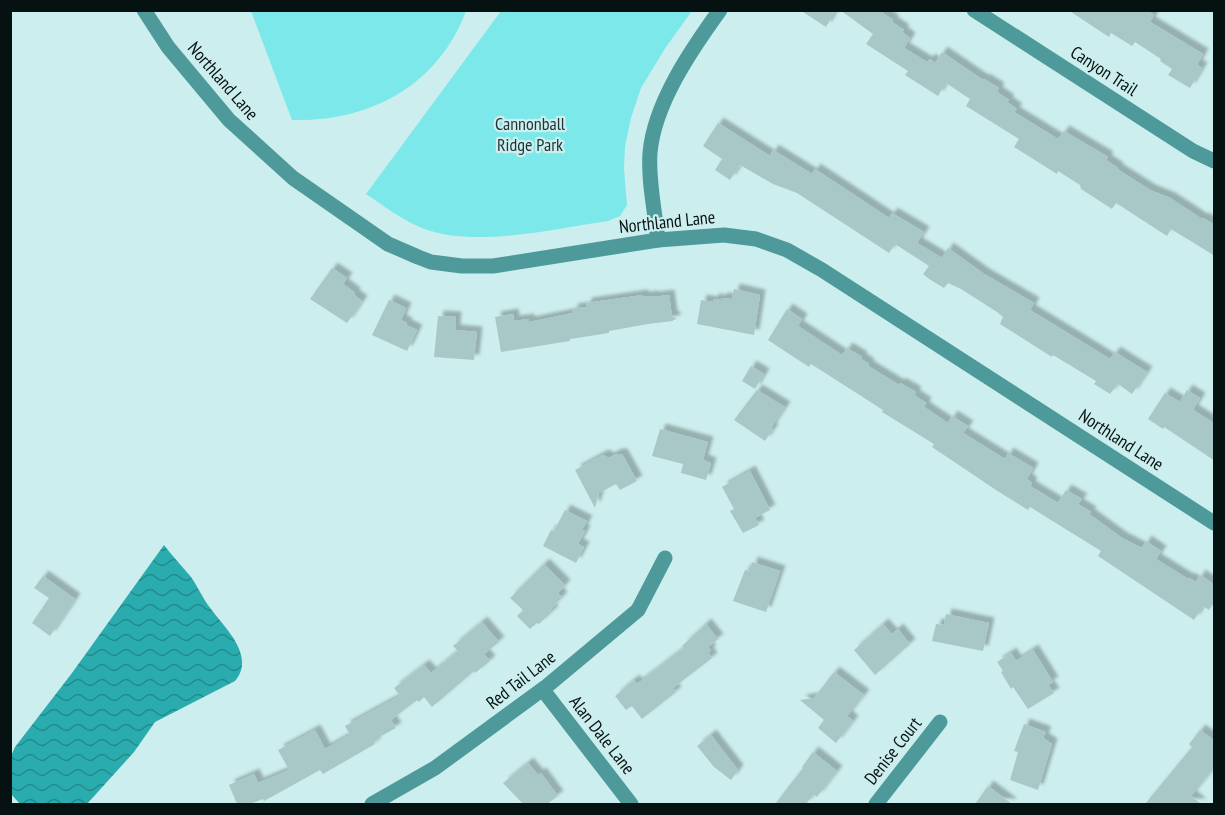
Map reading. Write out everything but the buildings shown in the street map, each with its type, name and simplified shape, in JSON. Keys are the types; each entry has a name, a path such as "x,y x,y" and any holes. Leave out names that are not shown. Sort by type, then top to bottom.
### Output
{"street":[{"name":"Northland Lane","path":"144,10 168,47 229,120 293,178 388,244 431,262 462,266 493,266 658,240 724,236 756,239 787,250 854,291 1215,524"},
{"path":"658,240 650,154 655,123 666,95 720,10"},
{"name":"Canyon Trail","path":"974,10 1193,152 1215,161"},
{"name":"Red Tail Lane","path":"372,804 435,768 543,690 638,610 665,558"},
{"name":"Alan Dale Lane","path":"543,690 631,804"},
{"name":"Denise Court","path":"876,804 940,722"}],"green space":[{"path":"251,10 466,11 454,37 438,60 419,79 397,94 374,106 348,114 320,119 292,120"},
{"name":"Cannonball Ridge Park","path":"501,11 692,11 641,88 625,146 627,205 620,216 608,221 535,233 509,236 457,236 434,232 413,224 366,194"}],"water":[{"path":"164,545 191,577 236,643 242,662 241,672 235,681 155,722 134,752 87,804 20,804 11,794 11,756 15,747 72,673"}]}
